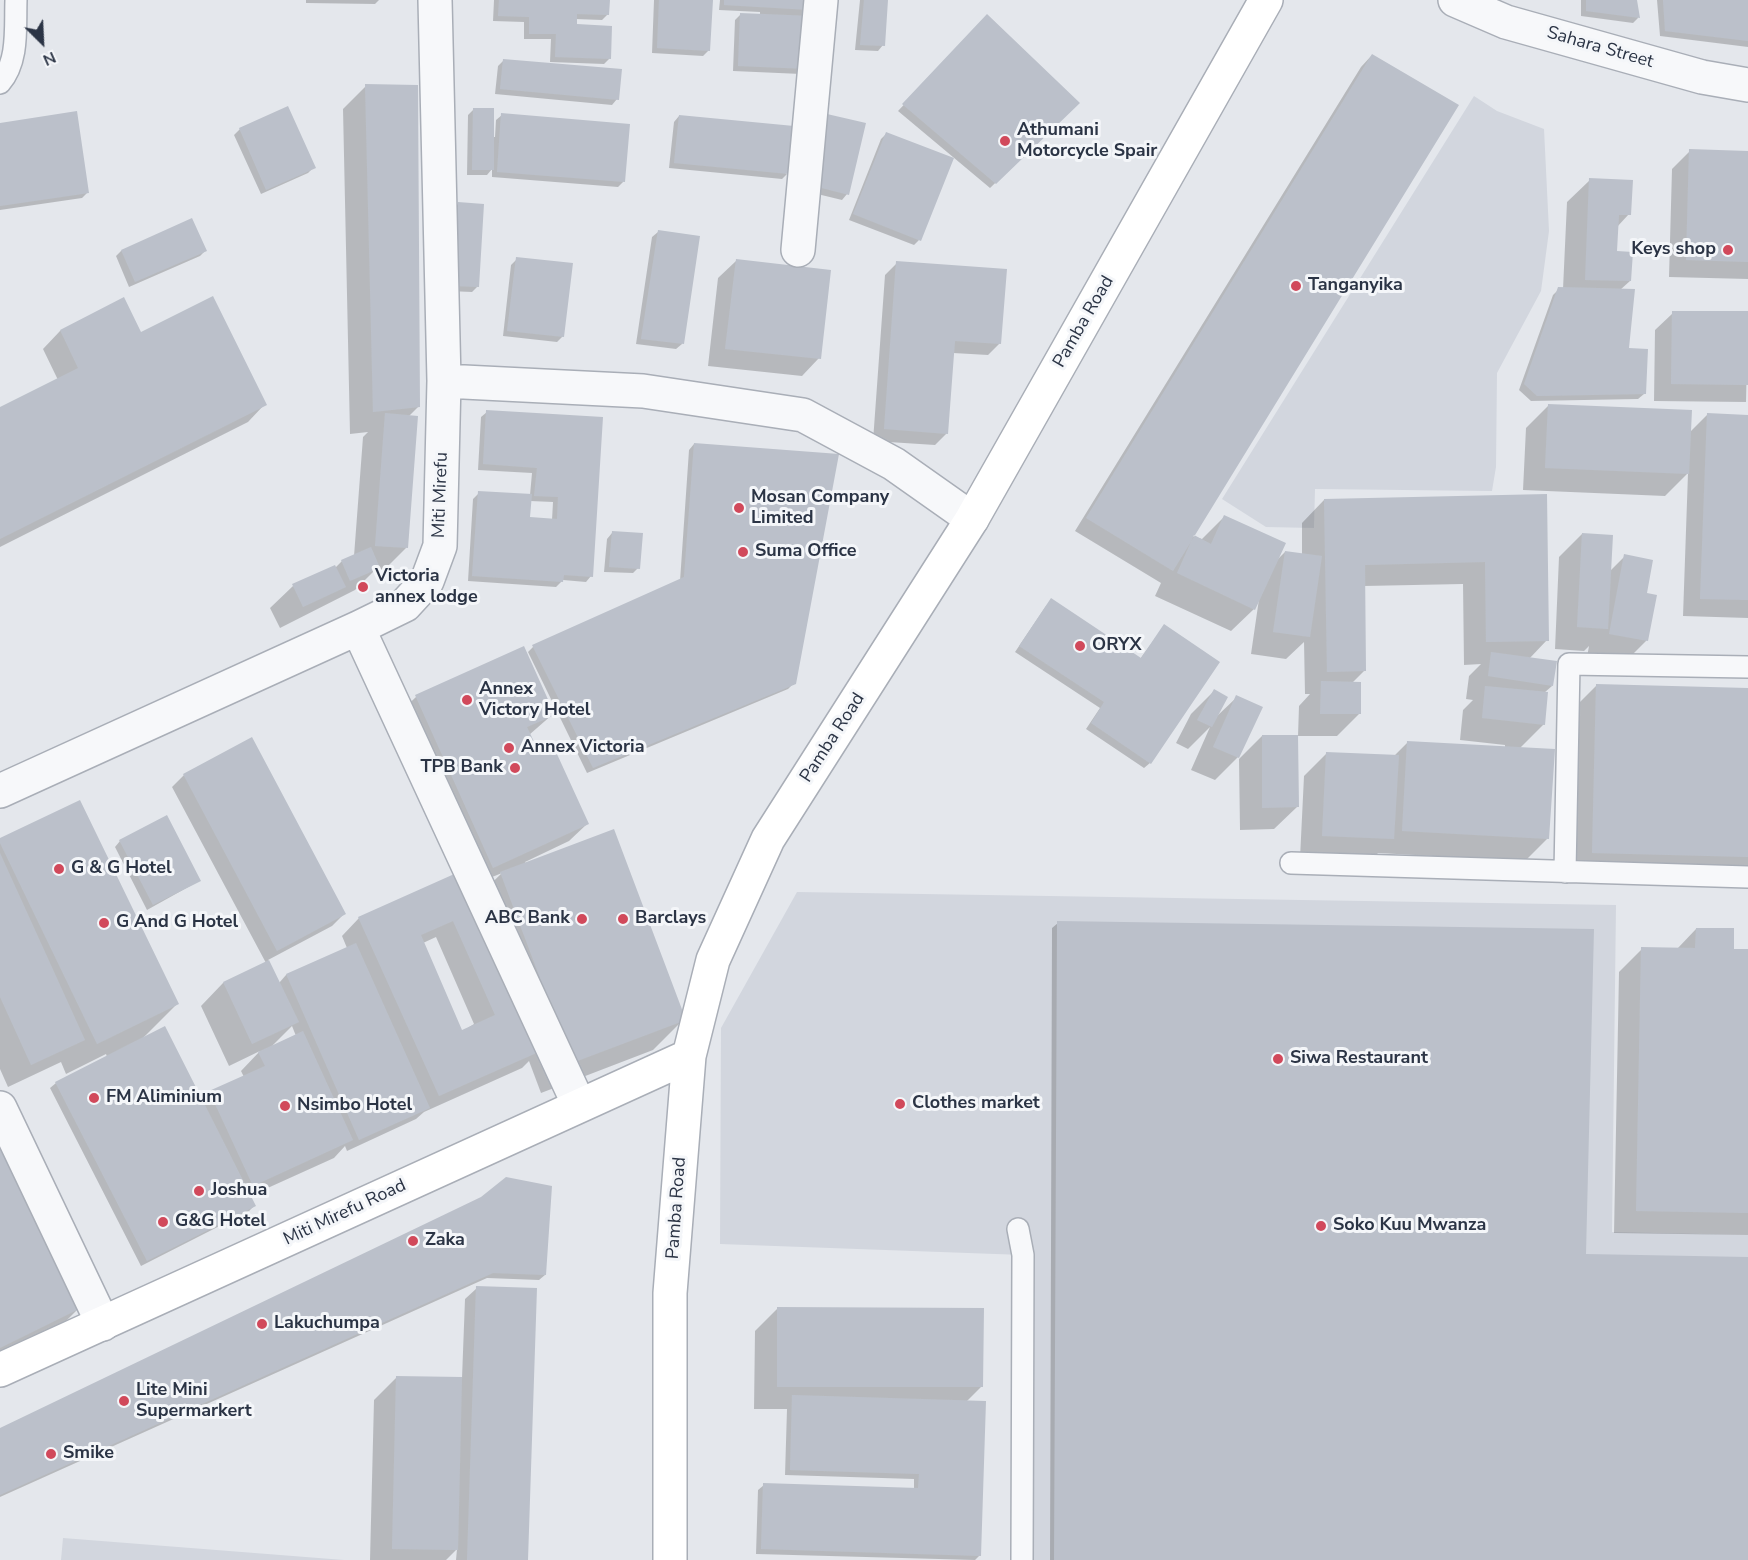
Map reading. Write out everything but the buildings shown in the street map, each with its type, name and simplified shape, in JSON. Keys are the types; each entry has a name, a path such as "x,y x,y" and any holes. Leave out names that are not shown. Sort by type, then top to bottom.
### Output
{"main road":[{"name":"Pamba Road","path":"670,1560 670,1293 690,1056 713,960 768,838 972,519 1266,0"},
{"name":"Miti Mirefu Road","path":"0,1370 690,1056"}],"street":[{"name":"Miti Mirefu","path":"0,791 405,605 427,581 440,546 444,381 435,0"},
{"path":"798,250 821,0"},
{"name":"Sahara Street","path":"1455,0 1506,22 1702,77 1748,85"},
{"path":"444,381 642,391 803,415 847,436 894,464 972,519"},
{"path":"358,628 579,1105"},
{"path":"0,1108 103,1324"}],"lane":[{"path":"0,83 10,72 15,47 16,0"},
{"path":"1565,872 1569,664 1748,667"},
{"path":"1291,863 1748,877"},
{"path":"1018,1229 1023,1255 1022,1560"}],"shaded area":[{"path":"1474,96 1497,111 1544,129 1549,231 1541,291 1497,373 1496,467 1492,491 1315,489 1314,528 1266,527 1222,499"},
{"name":"Soko Kuu Mwanza","path":"797,892 1616,905 1612,1232 1748,1235 1748,1560 1022,1560 1023,1255 720,1244 721,1028"},
{"path":"63,1538 344,1560 61,1560"}],"place":[{"name":"Athumani Motorcycle Spair","path":"1005,141"},
{"name":"Keys shop","path":"1728,250"},
{"name":"Tanganyika","path":"1296,286"},
{"name":"Mosan Company Limited","path":"739,508"},
{"name":"Suma Office","path":"743,552"},
{"name":"Victoria annex lodge","path":"363,587"},
{"name":"ORYX","path":"1080,646"},
{"name":"Annex Victory Hotel","path":"467,700"},
{"name":"Annex Victoria","path":"509,748"},
{"name":"TPB Bank","path":"515,768"},
{"name":"G & G Hotel","path":"59,869"},
{"name":"ABC Bank","path":"582,919"},
{"name":"Barclays","path":"623,919"},
{"name":"G And G Hotel","path":"104,923"},
{"name":"Siwa Restaurant","path":"1278,1059"},
{"name":"FM Aliminium","path":"94,1098"},
{"name":"Clothes market","path":"900,1104"},
{"name":"Nsimbo Hotel","path":"285,1106"},
{"name":"Joshua","path":"199,1191"},
{"name":"G&G Hotel","path":"163,1222"},
{"name":"Soko Kuu Mwanza","path":"1321,1226"},
{"name":"Zaka","path":"413,1241"},
{"name":"Lakuchumpa","path":"262,1324"},
{"name":"Lite Mini Supermarkert","path":"124,1401"},
{"name":"Smike","path":"51,1454"}]}
